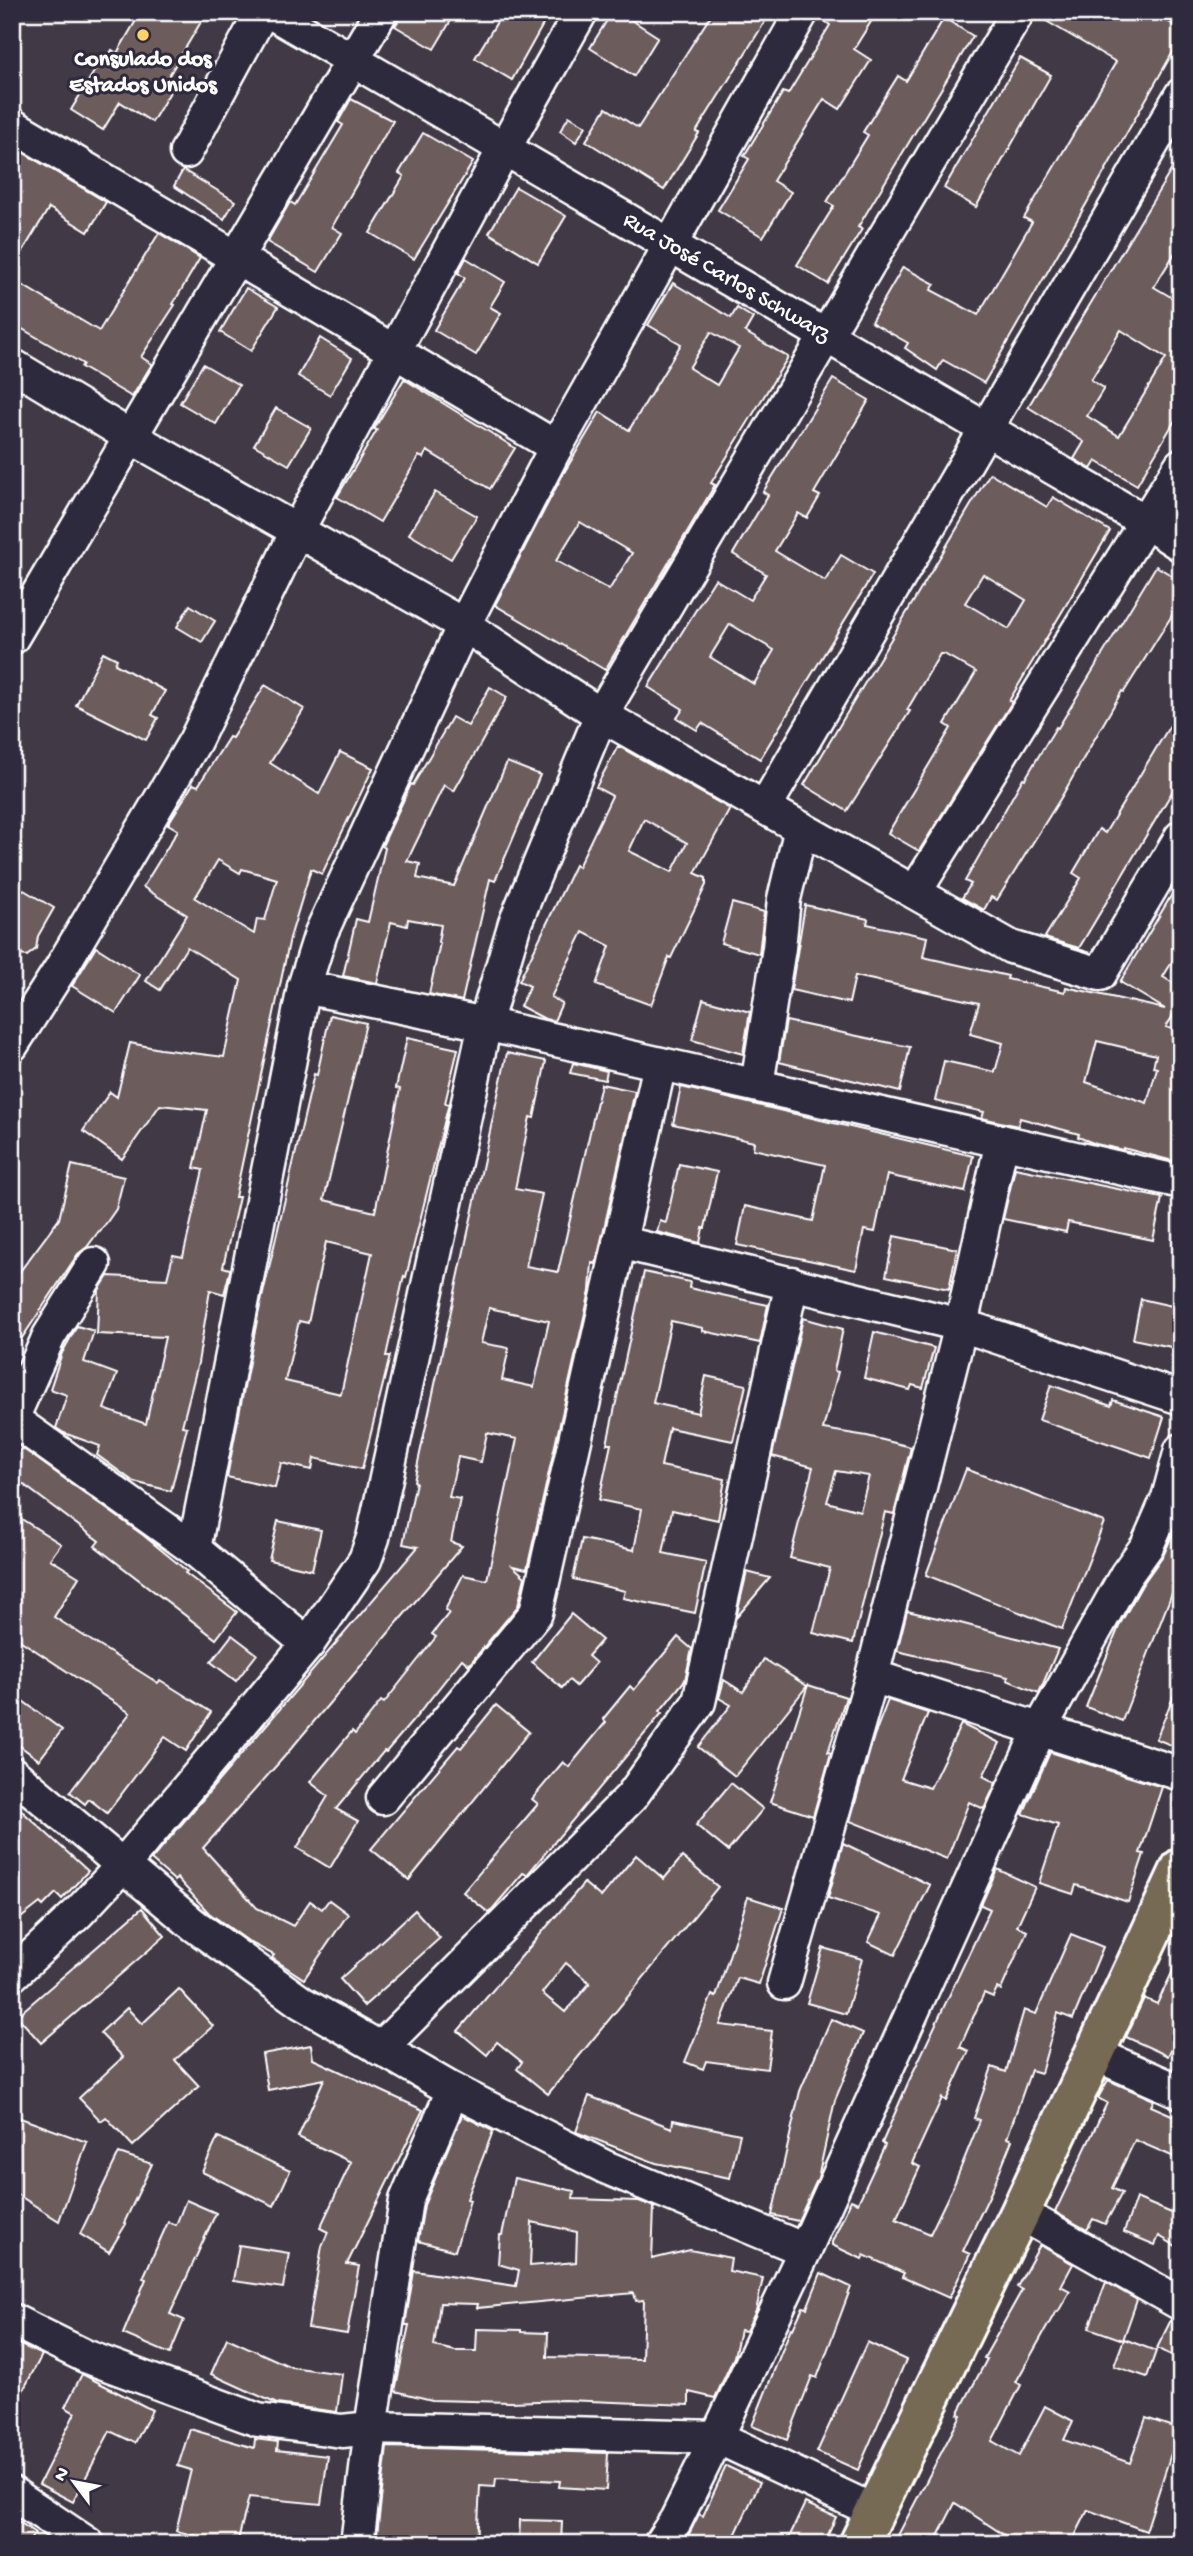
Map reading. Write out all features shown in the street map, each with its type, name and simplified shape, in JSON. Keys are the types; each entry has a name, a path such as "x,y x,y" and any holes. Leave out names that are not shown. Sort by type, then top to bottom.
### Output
{"main road":[{"path":"866,2528 1020,2213 1181,1868"}],"street":[{"path":"186,152 262,12"},
{"name":"Rua José Carlos Schwarz","path":"270,12 1146,522 1181,545"},
{"path":"12,638 381,12"},
{"path":"12,1045 61,968 195,741 297,531 581,12"},
{"path":"194,1549 304,987 321,933 464,625 556,447 802,12"},
{"path":"12,1975 78,1913 123,1865 307,1644 365,1560 373,1538 485,1024 515,923 601,715 1018,12"},
{"path":"765,807 1181,95"},
{"path":"12,125 556,447"},
{"path":"12,365 131,437 464,625 601,715 1012,947 1100,974 1181,837"},
{"path":"915,892 1181,465"},
{"path":"757,1086 784,899 801,828"},
{"path":"304,987 485,1024 1181,1182"},
{"path":"383,1798 536,1613 660,1064"},
{"path":"784,1983 872,1675 961,1325 1002,1141"},
{"path":"619,1242 961,1325 1181,1398"},
{"path":"94,1264 49,1336 12,1419 194,1549 307,1644"},
{"path":"380,2049 631,1797 699,1702 792,1283"},
{"path":"660,2544 676,2520 717,2437 805,2250 1040,1729 1126,1575 1147,1546 1168,1498 1181,1450"},
{"path":"872,1675 1181,1774"},
{"path":"12,1773 194,1925 302,2003 453,2090 605,2167 805,2250"},
{"path":"1095,2054 1181,2092"},
{"path":"357,2544 371,2428 406,2200 453,2090"},
{"path":"1020,2213 1181,2304"},
{"path":"12,2320 85,2356 258,2420 342,2431 371,2428 717,2437 866,2528"},
{"path":"12,2493 88,2544"}],"building":[{"path":"141,12 207,12 165,82 173,87 152,122 120,102 103,130 71,110 101,60 105,62 112,50 117,53"},
{"path":"404,12 456,12 434,49 395,26"},
{"path":"503,12 550,12 512,80 475,58"},
{"path":"612,12 619,12 658,37 634,76 590,48"},
{"path":"713,12 771,12 696,132 699,133 664,190 586,141 606,108 638,128"},
{"path":"820,12 877,12 854,49 871,60 840,109 824,99 773,181 791,192 763,237 718,210 749,159 744,156 783,92 788,94 830,25 819,17"},
{"path":"1036,12 1151,12 1181,29 1181,38 984,383 943,360 937,370 905,348 908,343 871,322 903,267 935,284 931,290 978,315 1032,222 1024,218 1116,62 1036,15"},
{"path":"944,18 973,36 858,227 862,229 828,284 797,265 834,206 827,202 868,135 863,132 898,76 906,81"},
{"path":"1020,58 1051,75 976,207 944,188"},
{"path":"351,99 393,121 332,227 342,233 318,272 267,242 290,202 295,205 343,125 338,122"},
{"path":"569,116 586,126 576,142 560,131"},
{"path":"423,133 473,162 414,259 370,233 404,176 399,173"},
{"path":"12,146 106,202 88,232 49,208 12,269"},
{"path":"1181,154 1181,243 1154,287 1181,303 1181,410 1137,485 1096,461 1091,469 1074,459 1084,442 1028,407","holes":["1121,330 1166,358 1119,436 1087,416 1104,388 1091,380"]},
{"path":"183,170 235,201 224,219 174,186"},
{"path":"516,187 566,216 538,263 489,233"},
{"path":"159,233 200,258 173,304 175,305 141,357 152,364 132,397 81,367 83,364 12,323 12,279 99,331"},
{"path":"466,258 505,282 490,307 501,313 476,355 434,330 465,278 458,273"},
{"path":"673,283 731,318 737,308 753,318 745,332 788,357 711,483 715,485 605,670 495,605 562,476 600,412 629,430 681,344 648,325","holes":["711,332 739,348 717,385 689,368","580,522 632,553 609,590 556,561"]},
{"path":"246,288 278,307 251,351 220,332"},
{"path":"320,338 352,358 330,395 298,376"},
{"path":"203,364 239,385 216,424 180,403"},
{"path":"404,379 515,448 490,489 427,451 423,458 419,456 380,522 337,497"},
{"path":"833,379 869,400 814,493 820,496 807,518 798,513 775,551 825,581 841,555 873,574 760,759 702,723 697,730 677,718 683,709 648,687 715,579 750,600 766,574 733,554 768,495 763,492","holes":["730,624 774,650 754,684 710,657"]},
{"path":"276,408 311,428 289,465 254,445"},
{"path":"990,473 1047,507 1053,497 1110,531 1009,701 1012,702 919,851 888,833 951,728 945,724 976,672 940,654 907,710 910,711 847,811 804,785","holes":["983,574 1026,600 1009,629 965,603"]},
{"path":"435,492 477,516 451,559 409,534"},
{"path":"1156,566 1181,581 1181,601 1124,692 1122,691 1062,796 997,900 991,897 984,910 962,898 971,884 965,881 1023,778 1025,779 1056,727 1058,728"},
{"path":"190,605 215,621 202,642 177,627"},
{"path":"103,652 117,659 115,664 165,691 152,715 158,718 146,740 76,705"},
{"path":"265,685 304,709 270,763 319,794 340,752 373,768 322,874 311,869 290,938 235,1197 239,1197 223,1267 230,1271 224,1294 210,1290 198,1363 182,1426 187,1427 171,1491 134,1482 97,1455 100,1446 56,1428 67,1395 50,1389 62,1353 77,1326 94,1331 84,1362 117,1374 104,1409 146,1424 165,1337 97,1334 99,1290 108,1276 167,1279 173,1255 183,1257 203,1170 194,1168 207,1110 160,1105 122,1159 83,1131 110,1092 117,1097 130,1043 224,1057 241,980 187,947 160,990 146,981 187,915 143,887 178,830 168,824 193,784 198,786 229,737 232,738","holes":["218,860 240,873 242,869 277,879 265,920 257,919 254,934 195,898"]},
{"path":"490,687 507,697 454,791 444,785 407,861 420,864 417,878 454,886 507,762 540,775 495,881 490,879 462,1001 429,994 441,925 408,919 407,926 391,922 377,983 343,976 356,919 368,922 385,848 382,846 411,784 413,785 452,717 468,726"},
{"path":"1181,707 1181,777 1079,948 1048,939 1045,937 1081,878 1073,873 1099,829 1105,833"},
{"path":"618,746 730,809 695,873 706,878 706,885 671,958 669,957 651,1005 596,985 610,946 583,932 551,997 562,1003 554,1021 520,1006 530,986 519,981 612,796 596,787","holes":["644,819 687,843 672,872 629,851"]},
{"path":"1181,879 1181,947 1163,977 1181,988 1181,1003 1166,1027 1181,1032 1181,1163 1096,1144 1078,1137 1079,1134 1020,1118 1018,1126 982,1118 984,1112 935,1101 944,1061 995,1072 1003,1043 970,1034 979,1003 855,976 849,1003 791,990 805,905 868,919 867,924 927,937 923,957 1065,992 1066,987 1165,1009 1120,982","holes":["1097,1041 1156,1055 1153,1067 1157,1068 1147,1103 1086,1082"]},
{"path":"12,883 54,908 38,936 36,949 27,956 12,954"},
{"path":"732,903 764,912 759,954 721,943"},
{"path":"96,947 140,975 116,1013 72,986"},
{"path":"703,999 750,1012 743,1054 692,1040"},
{"path":"330,1015 366,1023 324,1200 375,1212 400,1089 396,1088 407,1038 458,1049 445,1103 449,1104 406,1277 404,1276 386,1356 390,1356 362,1469 314,1458 312,1470 281,1463 275,1488 227,1477 258,1315 314,1074 317,1075","holes":["326,1242 372,1253 341,1394 285,1381 299,1321 308,1323"]},
{"path":"786,1021 910,1047 900,1092 779,1062"},
{"path":"507,1053 546,1061 534,1118 530,1117 515,1189 542,1194 526,1266 558,1272 601,1084 635,1091 596,1264 592,1263 590,1291 527,1569 513,1566 525,1577 518,1606 469,1665 462,1659 336,1809 358,1821 330,1868 297,1848 328,1796 310,1782 352,1731 355,1734 381,1701 384,1703 436,1637 432,1634 449,1613 445,1610 463,1575 487,1580 517,1439 487,1433 481,1462 458,1457 449,1497 460,1499 451,1542 462,1546 284,1757 203,1848 257,1908 293,1926 310,1901 322,1909 329,1900 348,1914 304,1979 272,1958 274,1955 251,1943 209,1913 177,1878 175,1881 151,1860 418,1547 403,1544 416,1482 414,1481","holes":["489,1308 549,1321 534,1387 502,1380 509,1348 481,1343"]},
{"path":"573,1063 607,1071 605,1080 570,1073"},
{"path":"681,1087 973,1156 965,1192 887,1175 875,1232 864,1230 856,1270 737,1245 745,1206 813,1221 825,1165 753,1149 754,1142 673,1124"},
{"path":"679,1164 717,1172 700,1243 657,1232 660,1221 666,1223"},
{"path":"72,1165 124,1177 116,1209 100,1232 78,1254 12,1353 12,1282 59,1219"},
{"path":"1015,1168 1162,1198 1153,1240 1068,1222 1066,1232 1003,1219"},
{"path":"894,1236 957,1249 949,1289 886,1276"},
{"path":"644,1272 690,1282 689,1288 768,1305 760,1343 671,1321 653,1403 698,1413 706,1376 746,1385 733,1441 669,1428 661,1466 725,1479 718,1520 672,1510 663,1553 706,1562 695,1613 623,1598 625,1591 573,1579 582,1539 634,1550 642,1509 599,1500 611,1444 607,1444"},
{"path":"1141,1299 1181,1308 1181,1325 1176,1348 1133,1339"},
{"path":"803,1318 843,1329 834,1371 838,1372 823,1429 911,1447 894,1514 885,1512 853,1643 813,1633 830,1568 790,1558 813,1467 772,1456","holes":["836,1471 869,1476 860,1511 827,1502"]},
{"path":"874,1332 934,1348 923,1388 912,1385 910,1390 864,1378"},
{"path":"1051,1385 1111,1406 1113,1400 1164,1417 1151,1458 1039,1420"},
{"path":"22,1448 143,1535 187,1571 185,1573 237,1612 216,1639 95,1546 99,1541 12,1476 12,1461"},
{"path":"966,1469 1104,1522 1062,1629 926,1575"},
{"path":"12,1513 61,1544 50,1559 79,1577 54,1617 158,1683 160,1680 211,1712 186,1751 165,1737 107,1813 89,1799 85,1804 70,1792 130,1713 12,1635"},
{"path":"1181,1515 1181,1590 1174,1588 1122,1721 1086,1707 1120,1624 1142,1585 1164,1554"},
{"path":"278,1521 321,1530 312,1570 269,1560"},
{"path":"747,1572 770,1578 736,1618"},
{"path":"907,1611 1058,1649 1039,1693 1007,1680 1008,1677 897,1651"},
{"path":"571,1614 602,1640 588,1656 596,1663 576,1686 569,1680 562,1688 532,1662"},
{"path":"232,1635 257,1654 236,1681 211,1662"},
{"path":"678,1637 692,1649 685,1680 660,1711 662,1713 527,1875 523,1873 489,1913 463,1892 538,1804 532,1799 563,1762 569,1767 606,1722 603,1719 630,1686 634,1690"},
{"path":"764,1659 807,1686 735,1776 698,1747 731,1705 719,1698 724,1680 743,1692"},
{"path":"1181,1680 1181,1749 1156,1739"},
{"path":"808,1685 846,1697 828,1752 831,1753 813,1816 770,1802"},
{"path":"12,1693 62,1730 39,1760 12,1740"},
{"path":"888,1700 928,1713 901,1779 930,1788 961,1724 1000,1743 983,1776 996,1783 984,1809 969,1802 947,1859 850,1821 874,1736"},
{"path":"496,1705 529,1732 409,1880 371,1849"},
{"path":"1050,1752 1162,1787 1140,1853 1144,1854 1128,1902 1076,1885 1073,1894 1039,1883 1058,1825 1023,1814"},
{"path":"731,1783 763,1809 728,1851 696,1825"},
{"path":"12,1802 88,1871 62,1899 56,1893 43,1906 40,1903 12,1925"},
{"path":"843,1843 930,1885 895,1955 868,1942 881,1915 828,1898"},
{"path":"636,1855 664,1879 682,1857 718,1887 548,2094 517,2069 522,2062 497,2042 487,2055 458,2031 584,1883 601,1897","holes":["566,1963 590,1983 565,2012 542,1993"]},
{"path":"997,1869 1035,1887 1017,1926 1027,1931 1001,1990 997,1988 993,1997 984,1993 960,2047 969,2051 946,2101 942,2098 912,2163 920,2167 896,2219 930,2234 980,2120 974,2118 992,2067 1006,2072 1024,2010 1036,2014 1071,1934 1103,1947 1073,2019 1058,2013 1041,2073 1031,2070 1007,2138 1012,2140 963,2251 970,2254 949,2298 902,2277 904,2273 864,2255 862,2259 832,2245 832,2242 851,2200 858,2203 885,2145 882,2143 908,2083 990,1909 981,1905"},
{"path":"748,1897 783,1908 759,1984 738,1978 720,2025 772,2031 767,2069 706,2061 703,2069 685,2062 712,1995 716,1997"},
{"path":"142,1908 165,1936 41,2043 17,2016"},
{"path":"415,1910 440,1938 364,2006 340,1979"},
{"path":"823,1948 862,1959 846,2014 807,2003"},
{"path":"1181,1954 1181,2029 1168,2056 1126,2037 1144,1998 1157,2004"},
{"path":"179,1989 213,2026 175,2060 199,2086 133,2146 106,2117 101,2121 79,2098 123,2057 100,2033 127,2008 142,2024"},
{"path":"831,2019 863,2033 835,2100 818,2178 798,2221 772,2215 800,2091"},
{"path":"311,2045 313,2059 423,2110 347,2264 359,2266 347,2334 308,2328 322,2246 328,2232 320,2228 351,2162 298,2137 324,2079 268,2090 262,2054"},
{"path":"1108,2080 1154,2100 1151,2106 1181,2119 1181,2160 1135,2140 1112,2188 1122,2193 1105,2224 1093,2219 1087,2230 1055,2212 1107,2103 1098,2098"},
{"path":"589,2096 672,2128 673,2120 740,2134 730,2178 656,2163 576,2132"},
{"path":"12,2115 87,2142 59,2221 12,2191"},
{"path":"462,2115 493,2131 467,2199 470,2200 455,2251 418,2241 424,2205"},
{"path":"218,2137 290,2171 274,2206 202,2172"},
{"path":"119,2153 152,2164 124,2223 126,2224 109,2252 80,2234"},
{"path":"514,2178 574,2191 573,2199 639,2201 654,2207 652,2259 690,2250 731,2258 729,2271 763,2278 756,2311 746,2331 740,2330 734,2357 715,2398 689,2392 689,2405 564,2400 511,2402 432,2400 395,2391 409,2325 405,2325 414,2271 516,2286 519,2270 498,2264","holes":["532,2222 577,2232 576,2262 530,2266","634,2293 636,2301 644,2300 642,2359 547,2357 548,2333 521,2330 477,2329 476,2351 455,2351 434,2346 440,2303 478,2304 477,2308"]},
{"path":"1136,2198 1181,2217 1181,2249 1159,2236 1155,2245 1124,2232"},
{"path":"186,2200 216,2213 170,2314 184,2320 170,2354 123,2334 146,2279 143,2278 168,2222 176,2225"},
{"path":"239,2245 289,2253 283,2288 233,2281"},
{"path":"1040,2245 1073,2264 1061,2286 1070,2291 1016,2382 1021,2385 992,2441 1019,2456 1045,2406 1073,2421 1064,2440 1130,2463 1146,2418 1179,2429 1146,2531 1088,2510 1071,2544 1018,2544 955,2503 934,2544 909,2544 897,2537 961,2415 958,2414 987,2359 984,2358 1022,2290 1017,2287"},
{"path":"821,2273 851,2287 817,2378 812,2376 787,2440 752,2426 791,2328 793,2329 803,2307 807,2308"},
{"path":"1106,2282 1137,2300 1123,2340 1089,2328"},
{"path":"1171,2320 1181,2322 1181,2360 1157,2348"},
{"path":"227,2338 291,2367 342,2374 337,2412 277,2404 211,2374"},
{"path":"1124,2339 1156,2351 1147,2377 1114,2366"},
{"path":"12,2341 42,2355 12,2411"},
{"path":"867,2342 906,2360 858,2470 817,2452"},
{"path":"82,2374 152,2410 135,2443 110,2431 73,2502 39,2484 75,2413 65,2407"},
{"path":"190,2429 254,2448 255,2439 278,2442 277,2450 328,2456 321,2504 249,2497 237,2544 218,2544 219,2541 176,2531 191,2470 178,2466"},
{"path":"387,2447 608,2453 606,2490 559,2487 560,2481 496,2478 495,2487 480,2486 477,2544 376,2544"},
{"path":"726,2466 760,2482 731,2544 684,2544 699,2514 703,2516"},
{"path":"805,2503 836,2517 824,2544 786,2544"},
{"path":"12,2517 35,2533 27,2544 12,2544"},
{"path":"520,2520 562,2521 561,2544 519,2544"}],"place":[{"name":"Consulado dos Estados Unidos","path":"143,35"}]}
